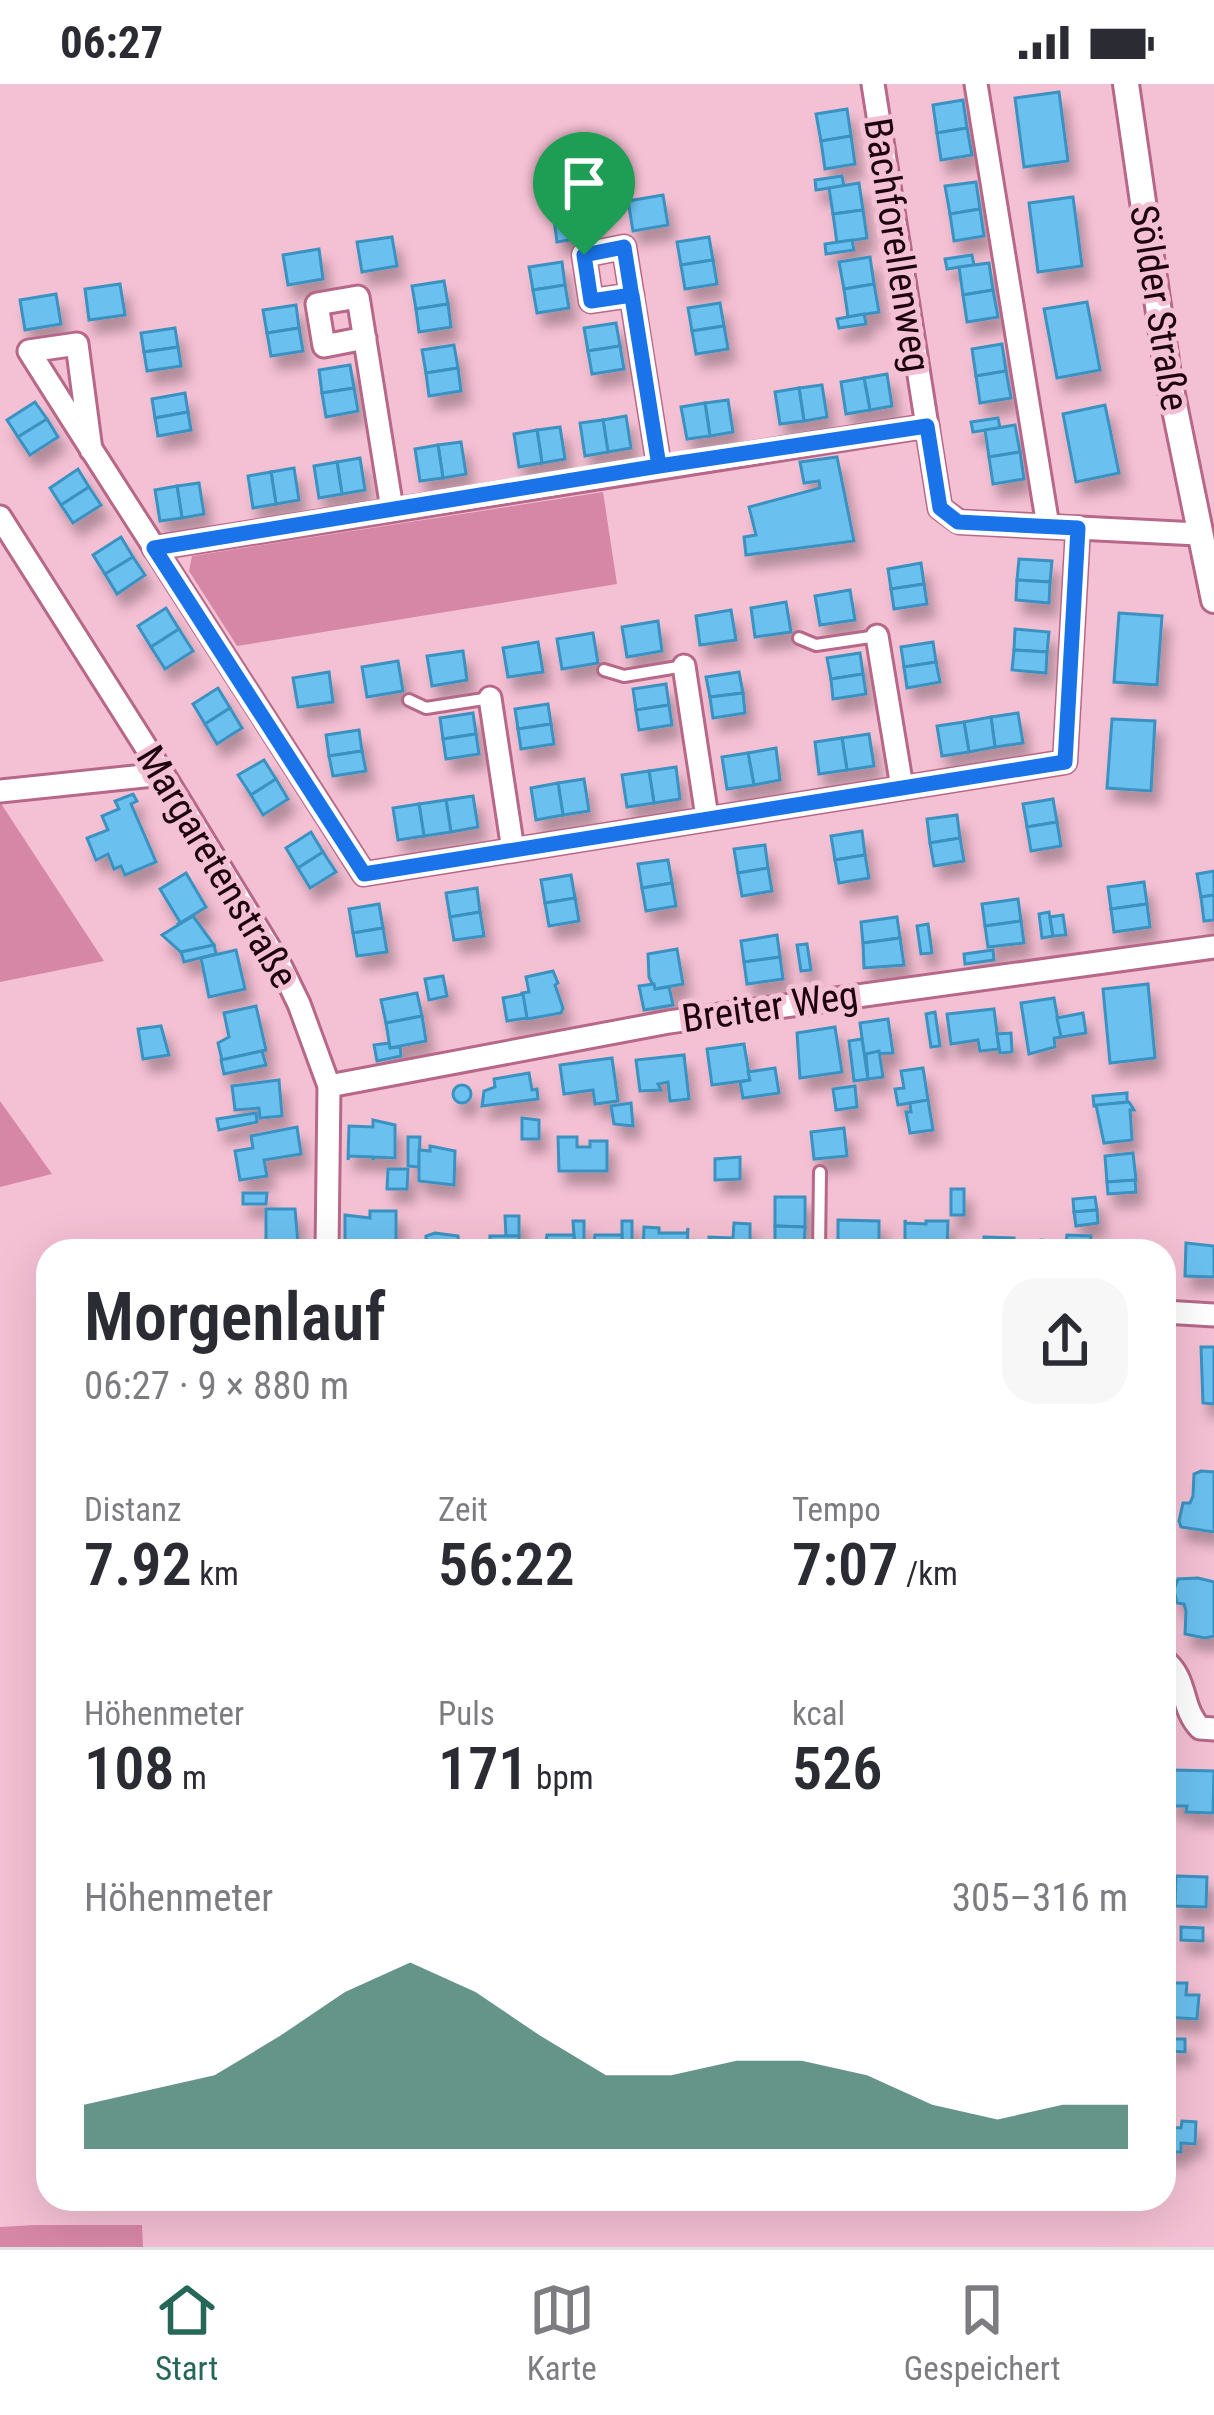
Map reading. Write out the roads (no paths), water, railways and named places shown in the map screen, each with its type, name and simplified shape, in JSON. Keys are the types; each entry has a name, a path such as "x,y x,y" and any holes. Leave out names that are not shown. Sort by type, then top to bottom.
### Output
{"street":[{"name":"Bachforellenweg","path":"873,84 940,508 958,522 1198,534"},
{"path":"976,84 1048,526"},
{"name":"Sölder Straße","path":"1126,84 1168,375 1214,600"},
{"path":"632,295 659,466"},
{"path":"365,338 392,509"},
{"path":"92,450 77,344 29,351 154,548 364,874 1065,762 1078,528"},
{"path":"154,548 927,426"},
{"name":"Margaretenstraße","path":"0,517 281,967 329,1086 327,1239"},
{"path":"877,636 902,788"},
{"path":"684,666 707,817"},
{"path":"490,698 513,850"},
{"path":"0,791 163,774"},
{"name":"Breiter Weg","path":"329,1086 669,1022 1214,947"},
{"path":"1176,1313 1214,1315"},
{"path":"1176,1673 1189,1717 1200,1728 1214,1729"}],"lane":[{"path":"799,638 816,645 877,636"},
{"path":"604,670 624,676 684,666"},
{"path":"409,700 426,707 490,698"},
{"path":"819,1239 820,1172"}]}
